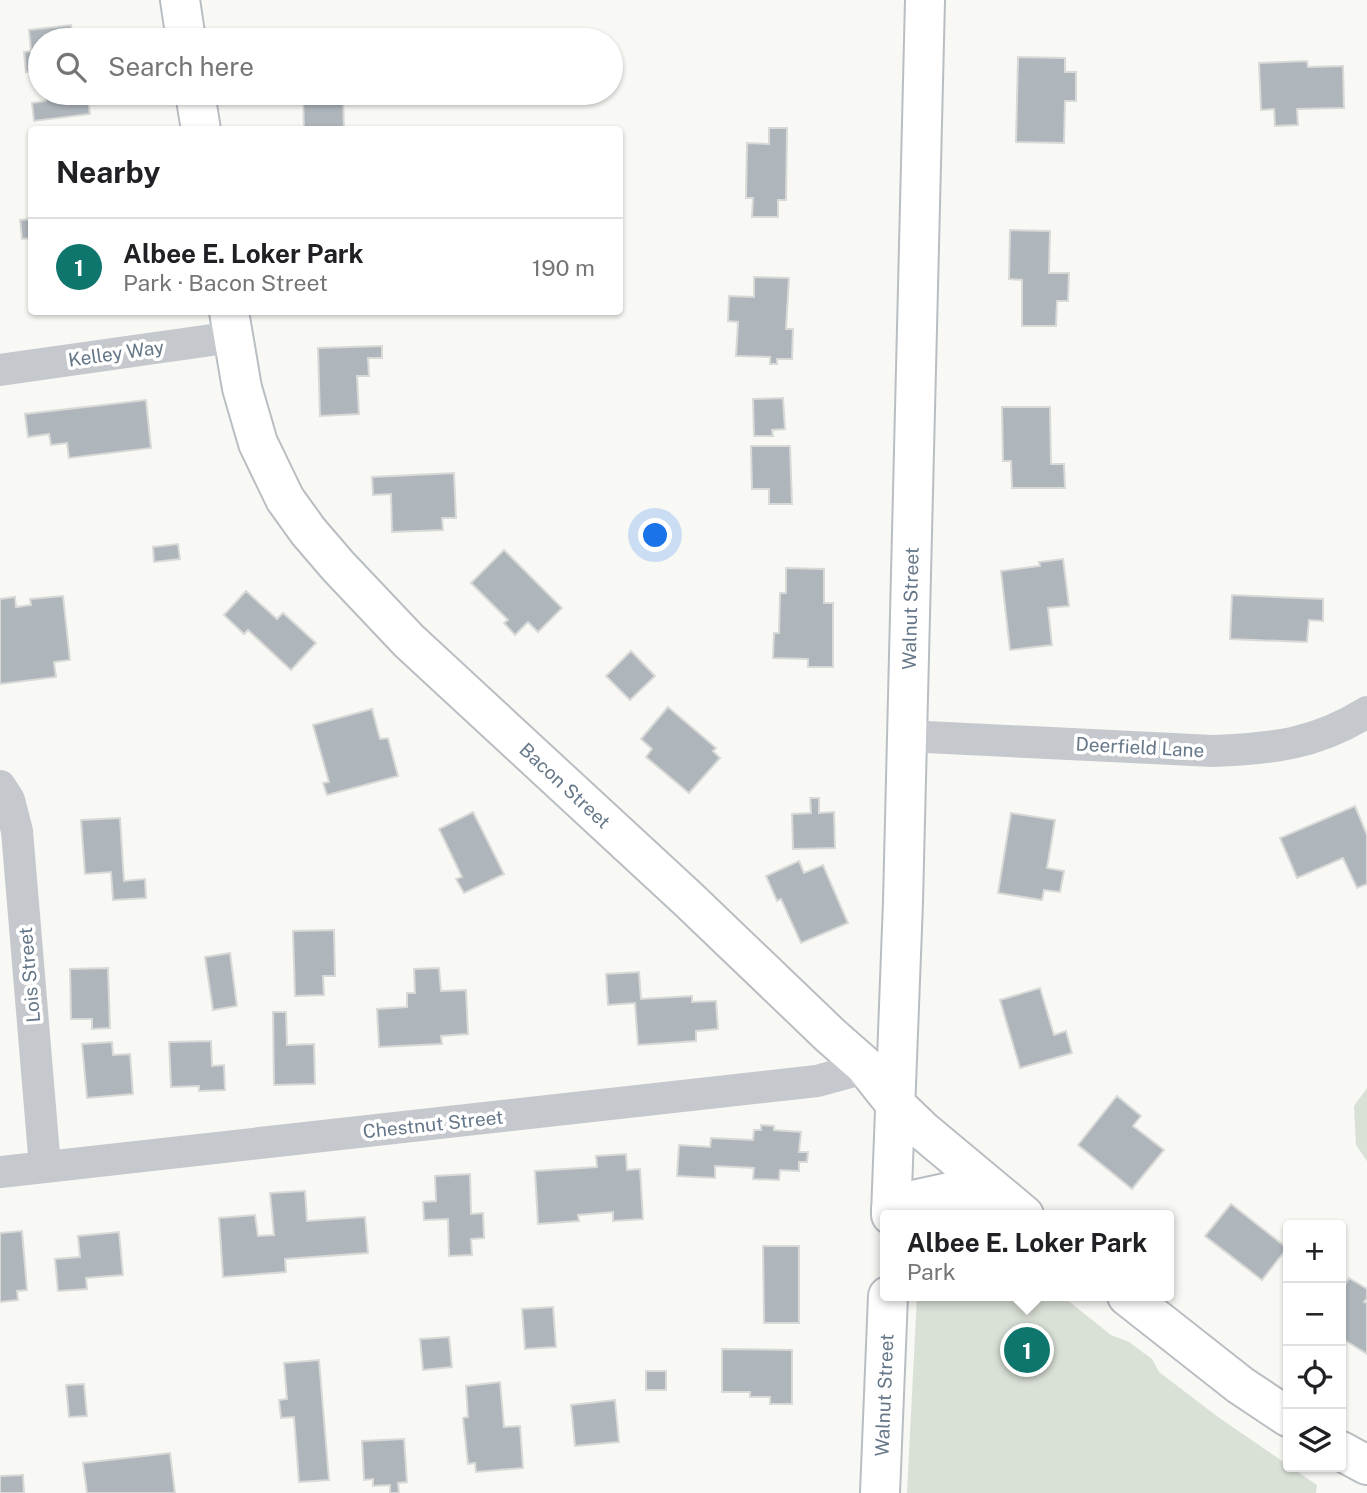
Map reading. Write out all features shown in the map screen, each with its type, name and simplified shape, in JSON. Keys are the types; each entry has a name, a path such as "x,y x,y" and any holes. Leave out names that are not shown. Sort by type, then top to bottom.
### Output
{"street":[{"path":"180,0 185,28"},
{"name":"Walnut Street","path":"891,1210 903,902 925,0"},
{"path":"197,105 200,126"},
{"name":"Kelley Way","path":"0,370 231,324"},
{"name":"Bacon Street","path":"231,324 242,388 258,443 285,499 316,540 409,641 864,1065 895,1104 921,1129 1012,1206"},
{"name":"Deerfield Lane","path":"906,736 1213,751 1256,749 1294,744 1332,731 1367,712"},
{"name":"Lois Street","path":"0,786 9,800 17,831 45,1167"},
{"name":"Chestnut Street","path":"0,1172 817,1081 850,1072 864,1065"},
{"name":"Bacon Street","path":"896,1210 913,1200 954,1191 1012,1206"},
{"name":"Walnut Street","path":"880,1493 888,1301"},
{"path":"1133,1301 1240,1385 1283,1415"},
{"path":"1346,1454 1367,1465"}],"shaded area":[{"path":"1367,1088 1367,1161 1356,1145 1354,1106"},
{"path":"917,1301 1068,1301 1111,1335 1129,1342 1152,1359 1159,1372 1283,1462 1283,1472 1298,1472 1317,1485 1316,1493 907,1493"}],"building":[{"path":"71,25 71,28 46,28"},
{"path":"28,51 28,72 26,72 24,52"},
{"path":"1018,57 1065,58 1065,72 1076,72 1076,101 1065,101 1064,143 1016,142"},
{"path":"1307,61 1308,67 1343,66 1344,108 1297,109 1298,125 1275,126 1274,109 1261,110 1259,63"},
{"path":"32,105 89,105 90,114 34,121"},
{"path":"303,105 343,105 344,126 304,126"},
{"path":"769,128 787,128 786,200 778,200 778,217 752,217 753,198 746,198 747,143 769,144"},
{"path":"28,219 28,238 22,239 20,220"},
{"path":"1010,230 1050,231 1049,273 1069,273 1068,301 1057,301 1056,326 1022,326 1022,280 1009,279"},
{"path":"754,277 789,278 786,329 793,329 792,359 777,359 777,364 770,364 770,357 736,356 738,322 728,321 729,296 754,297"},
{"path":"382,346 382,358 368,358 369,376 357,376 359,414 320,416 318,348"},
{"path":"783,398 785,429 772,430 773,436 754,436 753,399"},
{"path":"146,400 151,448 69,458 67,443 51,445 49,434 28,437 25,414"},
{"path":"1002,407 1050,407 1051,464 1064,464 1065,488 1012,488 1011,461 1003,461"},
{"path":"751,446 790,446 792,504 769,504 769,489 752,489"},
{"path":"454,473 456,518 442,518 443,530 392,532 391,494 373,495 372,477"},
{"path":"178,544 180,559 154,562 153,547"},
{"path":"504,550 562,608 538,632 528,622 515,635 504,623 508,620 471,583"},
{"path":"1063,559 1069,606 1048,608 1052,645 1010,650 1001,571 1040,566 1039,562"},
{"path":"786,568 824,569 824,603 833,603 833,667 808,667 808,659 773,658 774,633 779,633 780,593 786,593"},
{"path":"246,591 277,619 283,613 316,643 291,670 248,630 244,634 224,615"},
{"path":"1232,595 1323,599 1323,621 1309,620 1307,642 1230,639"},
{"path":"63,596 70,660 54,662 56,677 0,684 0,599 15,597 16,607 31,605 30,599"},
{"path":"631,651 655,676 630,700 606,676"},
{"path":"668,707 716,748 713,751 720,758 689,793 646,757 652,749 641,739"},
{"path":"372,709 380,739 388,738 398,776 327,795 323,783 329,782 313,725"},
{"path":"810,798 819,798 819,813 834,812 835,848 793,849 792,814 811,813"},
{"path":"1355,806 1367,835 1367,884 1357,888 1343,858 1297,878 1280,838"},
{"path":"473,812 504,874 464,893 456,879 462,877 439,829"},
{"path":"1011,813 1055,820 1047,868 1064,871 1060,892 1044,890 1042,900 998,893"},
{"path":"120,818 124,881 145,879 146,898 113,900 111,872 85,874 81,820"},
{"path":"799,861 804,873 823,865 848,923 801,943 781,899 777,901 766,876"},
{"path":"334,930 335,976 323,976 324,995 295,996 293,931"},
{"path":"230,953 237,1006 213,1010 205,957"},
{"path":"108,968 110,1028 92,1029 92,1019 71,1019 70,969"},
{"path":"439,968 441,991 466,990 468,1034 441,1036 442,1044 379,1047 377,1009 407,1007 407,993 415,993 414,969"},
{"path":"639,972 641,999 692,996 692,1002 716,1001 718,1029 696,1031 696,1041 638,1045 635,1003 608,1005 606,974"},
{"path":"1040,988 1054,1035 1066,1031 1072,1053 1020,1068 1000,1000"},
{"path":"273,1012 286,1012 287,1045 314,1044 315,1084 274,1085"},
{"path":"211,1041 212,1066 224,1065 225,1090 199,1091 199,1086 171,1087 169,1042"},
{"path":"112,1042 113,1055 130,1054 133,1094 87,1098 82,1044"},
{"path":"1117,1096 1141,1116 1133,1126 1164,1150 1132,1189 1078,1145"},
{"path":"761,1125 774,1126 774,1130 801,1132 799,1152 808,1152 807,1162 799,1162 799,1171 780,1170 779,1180 753,1179 754,1168 715,1166 715,1178 677,1176 679,1145 710,1147 711,1138 753,1140 754,1130 761,1130"},
{"path":"626,1154 627,1170 640,1169 643,1219 613,1221 613,1212 578,1215 579,1221 538,1224 535,1171 597,1167 596,1156"},
{"path":"470,1174 471,1214 483,1213 484,1238 471,1239 472,1255 449,1256 448,1219 424,1220 423,1202 436,1201 435,1176"},
{"path":"305,1191 307,1221 365,1217 368,1253 285,1259 286,1272 223,1277 219,1218 255,1215 258,1236 274,1235 270,1193"},
{"path":"1231,1204 1283,1245 1283,1253 1262,1280 1205,1236"},
{"path":"22,1231 27,1290 17,1291 18,1300 0,1302 0,1233"},
{"path":"119,1232 123,1275 86,1278 87,1289 58,1291 55,1259 80,1257 78,1236"},
{"path":"763,1246 799,1246 799,1323 764,1323"},
{"path":"1349,1278 1367,1289 1364,1302 1367,1303 1367,1354 1346,1341 1346,1283"},
{"path":"553,1307 556,1347 525,1349 522,1309"},
{"path":"449,1337 452,1367 423,1370 420,1339"},
{"path":"722,1349 792,1350 792,1404 770,1404 770,1397 750,1397 750,1392 722,1392"},
{"path":"319,1360 329,1480 299,1482 294,1417 281,1418 279,1400 287,1399 284,1363"},
{"path":"646,1371 666,1371 666,1390 646,1390"},
{"path":"500,1382 504,1427 520,1426 523,1468 476,1472 475,1463 468,1464 463,1418 468,1417 466,1386"},
{"path":"84,1384 87,1416 69,1417 66,1385"},
{"path":"615,1400 619,1442 575,1446 571,1405"},
{"path":"404,1439 407,1482 398,1483 399,1493 390,1493 390,1485 373,1486 373,1479 364,1480 362,1441"},
{"path":"170,1453 175,1493 87,1493 83,1463"},
{"path":"23,1475 24,1493 0,1493 0,1476"}],"place":[{"name":"Albee E. Loker Park","path":"1027,1350"}]}
